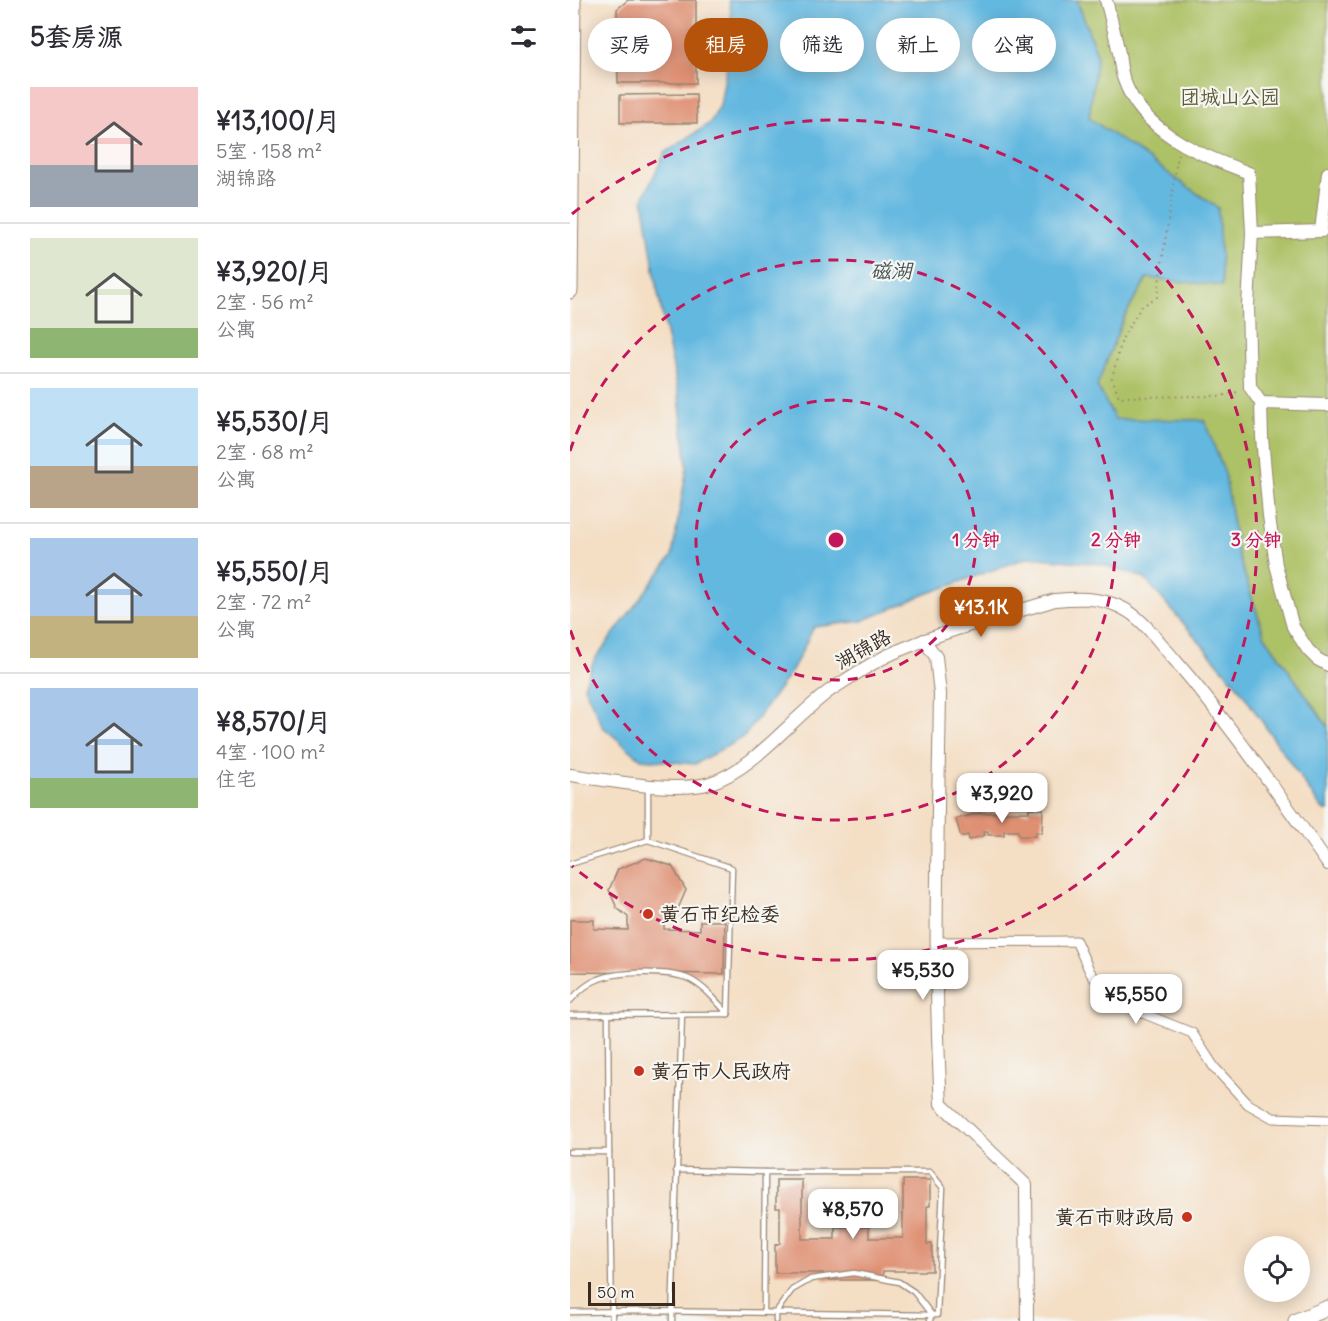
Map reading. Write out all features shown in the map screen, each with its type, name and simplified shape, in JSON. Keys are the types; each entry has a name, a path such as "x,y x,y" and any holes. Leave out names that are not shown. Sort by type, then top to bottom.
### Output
{"main road":[{"path":"570,291 573,0"},
{"path":"1296,1321 1328,1308"}],"street":[{"path":"1106,0 1124,80 1137,105 1155,124 1180,142 1209,158 1249,173 1252,233 1248,306 1250,387 1261,403 1269,516 1284,596 1293,627 1300,640 1317,659 1328,665"},
{"path":"1252,233 1321,231 1328,173"},
{"path":"1261,403 1328,405"},
{"name":"湖锦路","path":"570,776 648,785 683,787 708,784 727,777 746,764 816,700 889,654 924,640 1055,600 1077,598 1099,600 1118,605 1136,616 1228,723 1328,864"},
{"path":"924,640 936,657 940,694 938,1049 941,1104 1026,1185 1027,1321"},
{"path":"938,942 1076,941 1090,972 1108,997 1192,1033 1214,1067 1248,1104 1273,1118 1328,1120"}],"lane":[{"path":"648,785 648,840"},
{"path":"570,864 648,840 732,868 728,1014"},
{"path":"570,1001 581,989 600,978 644,972 688,978 705,989 728,1014"},
{"path":"672,1321 682,1014"},
{"path":"570,1015 728,1014"},
{"path":"608,1015 612,1321"},
{"path":"570,1152 609,1152"},
{"path":"570,1312 672,1311 937,1315 943,1188 930,1172 676,1170"},
{"path":"764,1312 765,1172"},
{"path":"776,1321 776,1312 792,1290 811,1279 854,1273 899,1282 915,1292 931,1314 930,1321"}],"path":[{"path":"1177,159 1157,297 1141,307 1122,339 1112,378 1119,397 1220,396 1238,392"}],"green space":[{"name":"团城山公园","path":"1077,0 1328,0 1328,727 1264,635 1237,551 1225,474 1115,419 1097,386 1123,319 1147,278 1218,208 1089,118 1097,54"}],"water":[{"name":"磁湖","path":"729,0 1077,0 1097,54 1089,118 1218,208 1222,286 1147,278 1123,319 1097,386 1115,419 1204,420 1225,474 1237,551 1264,635 1328,727 1328,811 1322,809 1237,685 1144,578 1101,564 1029,557 926,594 862,621 814,627 793,669 744,737 695,764 641,759 603,727 584,686 594,660 672,556 687,467 679,396 658,294 643,198 665,153 710,123 720,106 726,72 768,72 768,18 732,18"}],"building":[{"path":"628,0 696,0 696,18 684,18 684,72 696,72 696,83 618,83 618,72 672,72 672,18 617,18 617,9"},
{"path":"696,94 697,123 620,123 620,95"},
{"path":"1029,808 1043,809 1042,833 1036,832 1035,836 1019,836 1018,831 1004,831 1004,835 988,835 988,831 984,831 985,835 969,840 968,835 961,837 956,819 980,813 1029,812"},
{"name":"黄石市纪检委","path":"646,858 672,866 686,890 677,911 664,920 664,929 700,930 700,921 725,921 724,974 570,972 570,920 594,920 594,929 628,930 628,917 617,908 609,890 618,869"},
{"path":"776,1180 802,1180 802,1239 835,1239 835,1227 869,1227 869,1238 903,1238 903,1180 930,1180 927,1244 932,1244 932,1271 883,1271 883,1280 823,1280 823,1273 775,1273 775,1245 780,1243 780,1208 776,1208"}],"place":[{"name":"黄石市纪检委","path":"648,914"},
{"name":"黄石市人民政府","path":"639,1071"},
{"name":"黄石市财政局","path":"1187,1217"}]}
